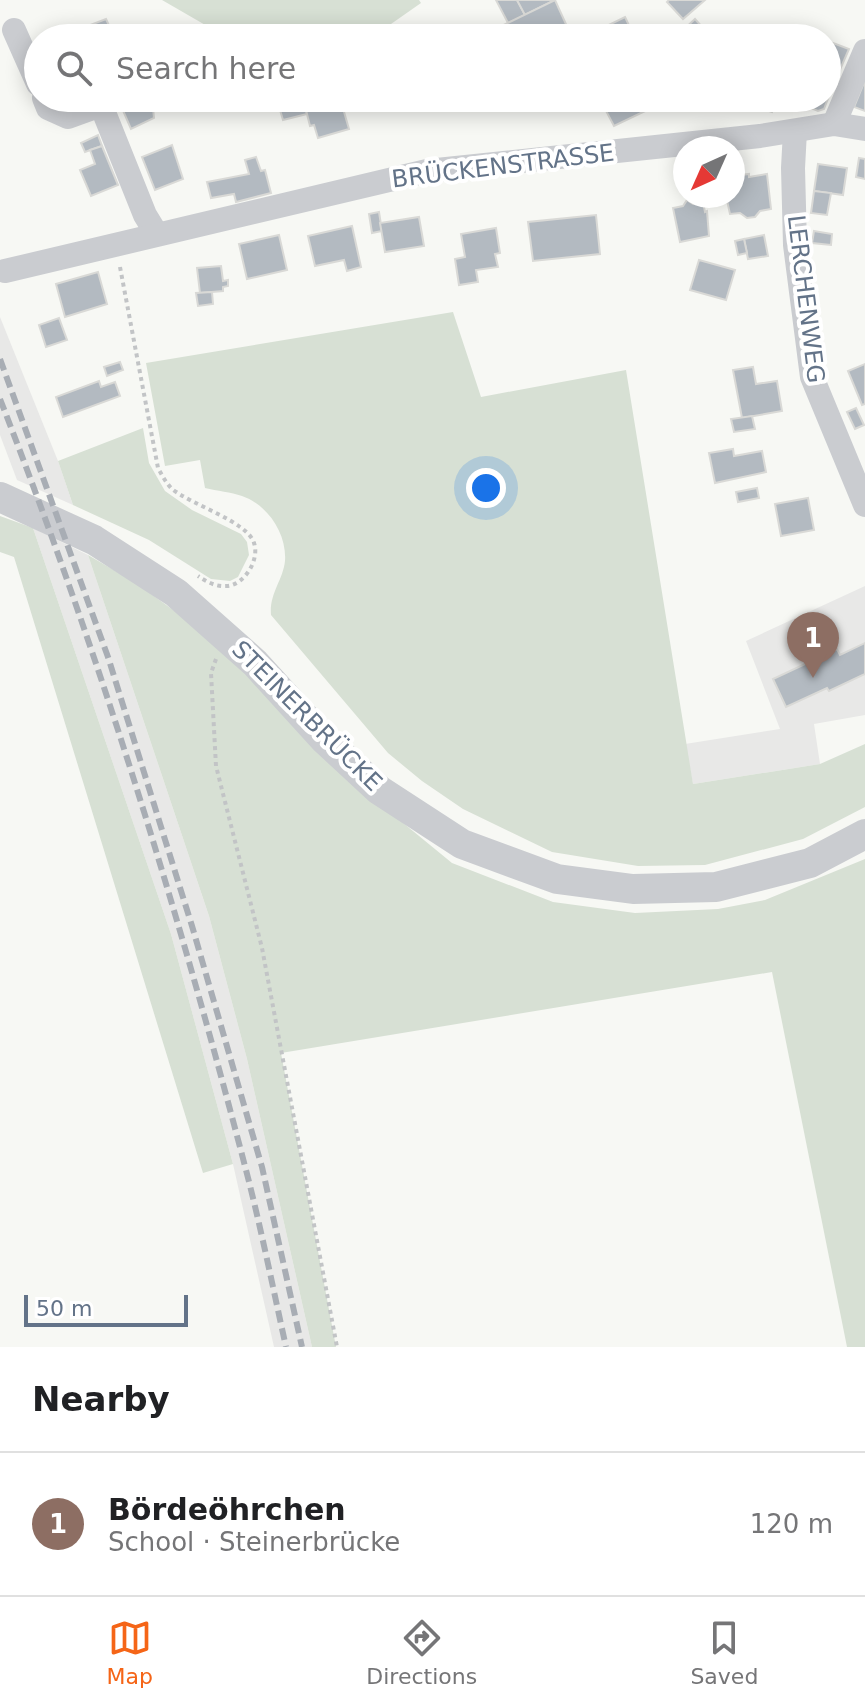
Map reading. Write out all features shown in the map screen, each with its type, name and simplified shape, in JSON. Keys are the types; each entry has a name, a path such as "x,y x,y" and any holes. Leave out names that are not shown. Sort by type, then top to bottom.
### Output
{"street":[{"path":"14,30 24,52"},
{"path":"841,108 865,51"},
{"path":"57,112 68,117 82,112"},
{"path":"104,112 145,215 156,233"},
{"path":"834,124 839,112"},
{"name":"BRÜCKENSTRASSE","path":"5,271 427,171 795,131 834,124 865,129"},
{"name":"LERCHENWEG","path":"795,131 795,245 812,377 865,505"},
{"name":"STEINERBRÜCKE","path":"6,499 94,540 176,593 255,663 324,739 379,790 462,844 557,879 633,889 716,887 810,863 865,834"}],"path":[{"path":"116,245 158,468 169,486 195,505 246,530 254,542 251,568 232,586 208,583 191,571"},
{"path":"224,634 211,673 216,766 262,948 337,1347"}],"shaded area":[{"path":"162,0 419,0 421,3 391,24 204,24"},
{"path":"453,312 481,397 626,370 693,784 820,764 865,744 865,807 803,839 705,865 638,866 552,852 463,809 388,753 271,615 272,600 285,561 279,531 268,513 251,500 205,488 200,460 165,466 146,363"},
{"path":"0,317 73,505 17,480 0,435"},
{"path":"143,428 149,463 165,491 192,510 241,534 247,542 249,555 238,577 230,581 211,579 149,540 73,505 58,461"},
{"path":"0,516 33,528 171,934 233,1164 203,1173 14,557 0,552"},
{"path":"33,528 88,555 209,916 247,1059 312,1347 274,1347 233,1164 171,934"},
{"path":"88,555 136,583 191,623 250,674 369,795 452,863 553,902 635,913 718,909 765,900 865,859 865,1347 847,1347 772,972 281,1053 336,1347 312,1347 247,1059 209,916"},
{"path":"865,586 865,715 814,724 820,764 693,784 685,744 780,729 746,641"}],"building":[{"path":"496,0 517,0 525,15 508,23"},
{"path":"517,0 555,0 525,15"},
{"path":"555,0 566,24 506,24"},
{"path":"705,0 683,19 667,2"},
{"path":"625,17 628,24 611,24"},
{"path":"841,46 849,49 841,67"},
{"path":"865,80 865,111 854,107"},
{"path":"124,112 153,112 154,118 131,129"},
{"path":"281,112 306,112 307,114 283,120"},
{"path":"306,112 344,112 349,129 318,138 314,125 310,126"},
{"path":"607,112 643,112 614,126"},
{"path":"98,135 102,146 85,152 81,143"},
{"path":"172,145 183,179 155,190 142,157"},
{"path":"102,146 118,185 91,196 80,170 95,164 90,150"},
{"path":"256,157 261,171 265,170 271,193 236,202 234,194 211,198 207,182 249,174 245,160"},
{"path":"859,158 865,159 865,179 856,177"},
{"path":"818,164 847,168 843,195 814,191"},
{"path":"745,174 749,174 749,177 767,174 771,209 760,211 755,217 730,214 729,208 745,208"},
{"path":"814,191 831,193 827,215 811,213"},
{"path":"673,208 704,208 709,236 680,242"},
{"path":"379,212 382,231 372,233 369,214"},
{"path":"596,215 600,254 533,261 528,222"},
{"path":"419,217 424,246 385,252 380,223"},
{"path":"352,226 361,267 347,271 344,260 315,266 308,236"},
{"path":"496,228 500,253 495,254 498,267 476,270 478,282 459,285 455,259 465,257 461,234"},
{"path":"814,231 832,234 831,245 812,243"},
{"path":"279,235 287,270 247,279 239,244"},
{"path":"764,235 768,256 748,259 744,239"},
{"path":"744,239 747,253 738,255 735,241"},
{"path":"699,260 735,270 726,300 690,290"},
{"path":"221,266 223,281 228,280 228,286 223,287 223,291 200,293 197,268"},
{"path":"98,272 107,304 65,317 56,284"},
{"path":"212,292 213,304 198,306 196,293"},
{"path":"59,318 67,340 46,347 39,325"},
{"path":"120,362 123,370 107,376 104,367"},
{"path":"865,364 865,404 862,405 848,371"},
{"path":"753,367 756,384 777,381 782,411 742,418 733,370"},
{"path":"99,381 101,387 115,382 120,396 63,417 56,397"},
{"path":"856,408 864,425 855,429 847,412"},
{"path":"752,416 755,429 734,432 731,419"},
{"path":"733,449 734,456 762,451 766,472 715,483 709,453"},
{"path":"757,488 759,498 738,502 736,492"},
{"path":"808,498 814,530 781,536 775,504"},
{"path":"865,643 865,674 786,707 773,679 837,649 840,655"}],"railway":[{"path":"0,359 108,657 192,926 262,1167 302,1347"},
{"path":"0,399 103,684 164,878 246,1170 286,1347"}],"place":[{"name":"Bördeöhrchen","path":"813,678"}]}
